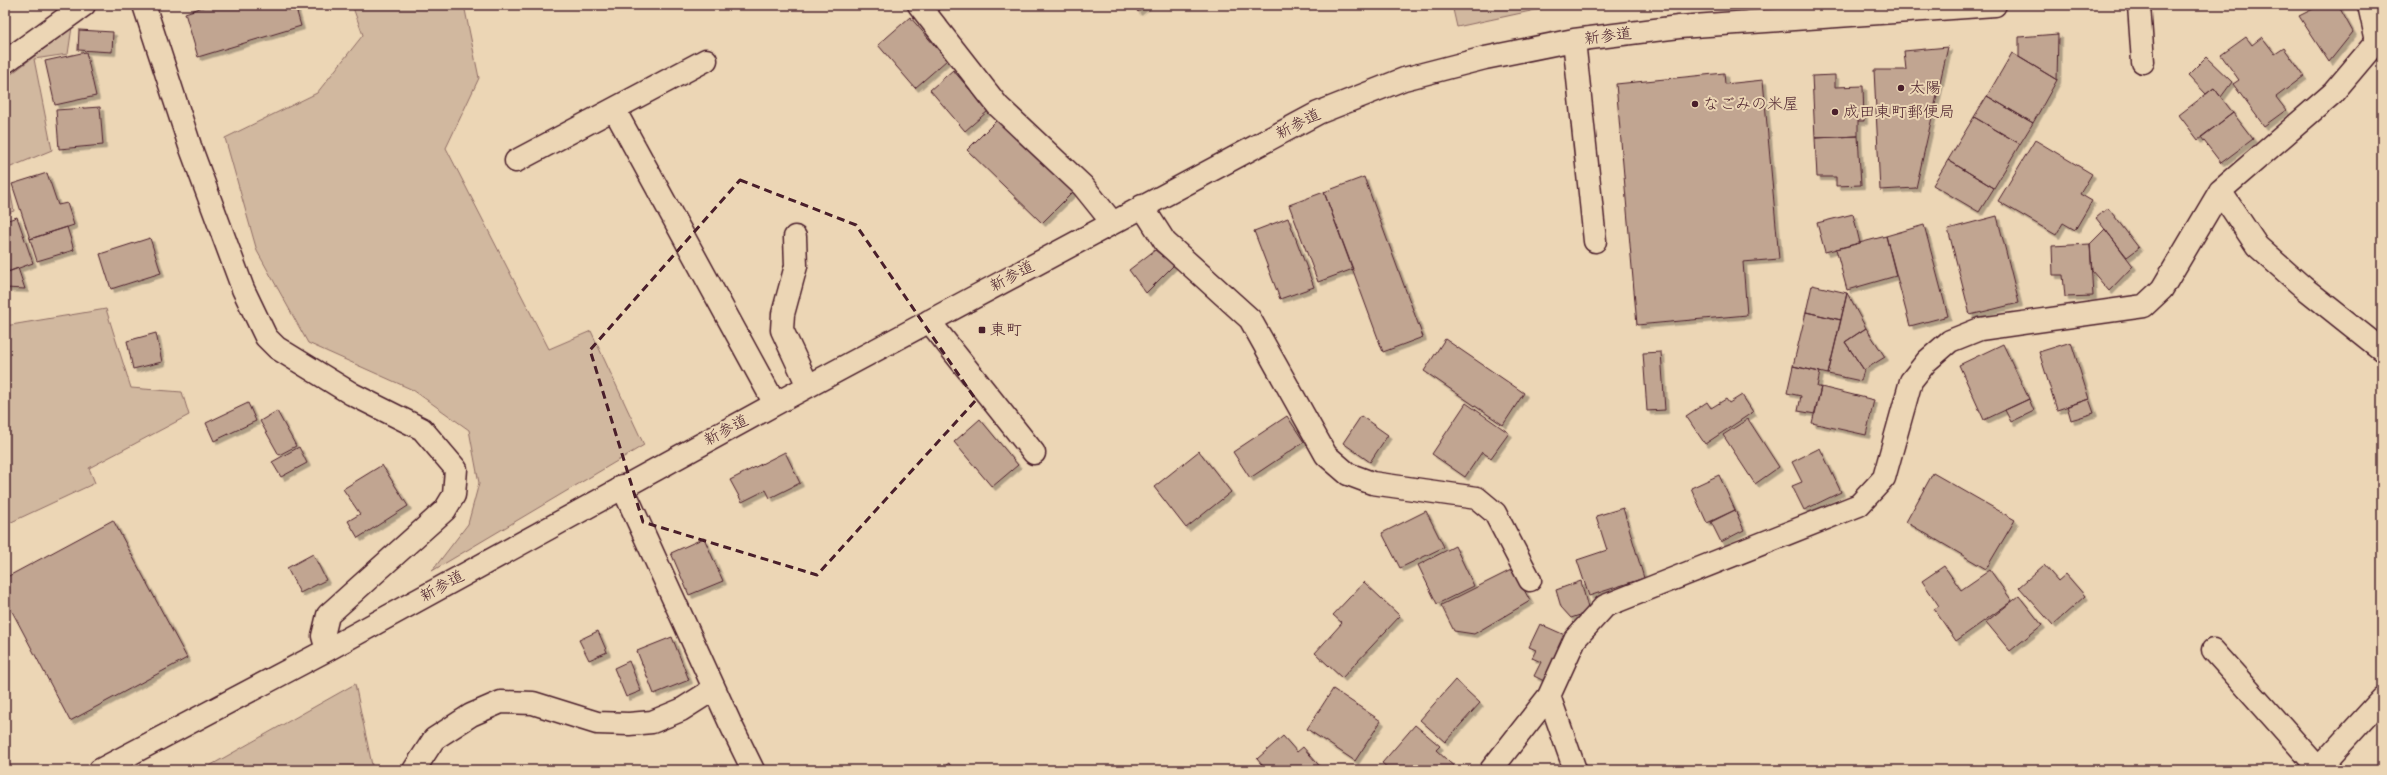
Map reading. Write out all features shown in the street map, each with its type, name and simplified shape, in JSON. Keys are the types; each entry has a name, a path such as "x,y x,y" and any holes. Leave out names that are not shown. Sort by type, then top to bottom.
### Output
{"street":[{"path":"5,62 84,5"},
{"path":"144,5 190,146 243,289 266,337 277,348 352,394 422,429 456,469 454,496 445,510 328,615 323,636 327,650"},
{"path":"919,5 998,106 1083,186 1112,222"},
{"name":"新参道","path":"100,770 327,650 622,486 1112,222 1318,113 1404,80 1485,58 1574,40 1679,27 1995,5"},
{"path":"2138,5 2143,62"},
{"path":"1491,770 1549,696 1575,639 1605,606 1859,505 1884,478 1911,381 1927,361 1950,341 1980,329 2144,306 2162,289 2220,191 2333,93 2379,43 2369,5"},
{"path":"1574,40 1595,241"},
{"path":"516,161 706,60"},
{"path":"614,109 774,404"},
{"path":"2220,191 2257,246 2303,286 2382,350"},
{"path":"1142,206 1165,242 1250,319 1326,455 1348,474 1372,483 1477,498 1496,513 1530,580"},
{"path":"796,237 796,266 783,314 782,330 808,386"},
{"path":"929,321 1034,453"},
{"path":"622,486 714,689 753,770"},
{"path":"2213,650 2320,769 2382,699"},
{"path":"414,770 434,739 471,715 501,702 533,702 597,723 629,724 652,722 681,710 714,689"},
{"path":"1549,696 1575,770"}],"highlighted area":[{"path":"740,180 856,225 976,400 817,575 643,522 590,350"}],"shaded area":[{"path":"352,5 464,5 479,78 446,148 549,349 591,331 644,445 432,571 468,524 479,483 469,430 413,390 308,343 257,251 225,138 317,93 363,35"},
{"path":"1452,5 1549,5 1549,7 1457,27"},
{"path":"72,27 68,54 34,59 52,150 6,169 14,211 5,214 5,79"},
{"path":"106,309 131,388 182,392 189,415 89,468 95,483 5,525 5,326"},
{"path":"355,684 373,770 204,769"}],"building":[{"path":"209,5 295,5 301,26 198,57 185,13"},
{"path":"1133,5 1147,5 1138,12"},
{"path":"2321,5 2338,5 2353,32 2329,62 2299,16"},
{"path":"910,17 947,60 915,88 878,45"},
{"path":"79,30 113,32 112,52 78,50"},
{"path":"2058,34 2057,80 2019,57 2019,37"},
{"path":"2246,37 2252,45 2262,37 2275,54 2284,48 2304,76 2276,97 2286,110 2264,126 2233,84 2239,80 2221,55"},
{"path":"1948,47 1916,188 1880,190 1874,70 1906,70 1904,51"},
{"path":"86,52 96,96 55,105 45,61"},
{"path":"2012,53 2057,80 2033,123 1987,96"},
{"path":"2206,57 2232,82 2221,97 2214,88 2206,94 2188,75"},
{"path":"953,70 988,111 965,131 930,90"},
{"path":"1724,73 1725,84 1763,80 1779,259 1743,262 1747,315 1637,325 1616,84"},
{"path":"1835,75 1835,87 1863,86 1864,121 1858,121 1858,136 1815,138 1812,76"},
{"path":"2214,88 2233,113 2198,140 2179,115"},
{"path":"1987,96 2033,123 2020,144 1974,117"},
{"path":"100,107 103,145 59,149 56,110"},
{"path":"2233,113 2253,139 2221,163 2201,137"},
{"path":"1974,117 2020,144 1994,188 1948,160"},
{"path":"999,118 1074,191 1042,223 967,150"},
{"path":"1858,136 1861,185 1836,186 1836,177 1817,177 1815,138"},
{"path":"2035,140 2092,174 2080,194 2092,201 2075,230 2063,223 2056,235 1998,201"},
{"path":"1948,160 1994,188 1979,212 1933,185"},
{"path":"47,173 58,205 67,203 74,225 30,239 12,184"},
{"path":"1364,177 1423,337 1383,352 1324,192"},
{"path":"1324,192 1353,269 1318,282 1289,205"},
{"path":"2108,208 2139,248 2127,257 2096,218"},
{"path":"1853,214 1860,243 1825,252 1817,223"},
{"path":"1997,216 2019,303 1970,315 1948,229"},
{"path":"17,217 33,263 5,273 5,221"},
{"path":"1288,218 1314,287 1280,299 1254,231"},
{"path":"1924,225 1948,316 1910,326 1886,236"},
{"path":"67,227 74,250 37,261 30,239"},
{"path":"2105,229 2133,266 2109,291 2092,271 2090,244"},
{"path":"1886,236 1896,276 1847,290 1836,249"},
{"path":"150,238 161,273 111,289 100,254"},
{"path":"2090,244 2093,296 2065,297 2063,275 2053,275 2052,246"},
{"path":"1155,250 1174,265 1146,293 1129,270"},
{"path":"18,268 25,289 5,288 5,273"},
{"path":"1812,285 1847,293 1841,320 1806,312"},
{"path":"1847,293 1866,328 1845,342 1864,370 1861,381 1828,374"},
{"path":"1806,312 1841,320 1828,374 1793,366"},
{"path":"1866,328 1885,357 1864,370 1845,342"},
{"path":"156,333 162,362 133,369 127,341"},
{"path":"1445,339 1524,393 1503,425 1424,371"},
{"path":"2071,342 2089,399 2057,410 2039,352"},
{"path":"2003,344 2029,399 1984,420 1959,365"},
{"path":"1661,352 1665,410 1647,411 1643,353"},
{"path":"1793,366 1820,372 1817,387 1821,387 1815,414 1798,411 1801,396 1787,393"},
{"path":"1821,387 1874,400 1866,435 1812,423"},
{"path":"1742,395 1753,412 1705,444 1686,416 1707,402 1711,408 1726,399 1729,403"},
{"path":"2029,399 2034,411 2011,422 2005,410"},
{"path":"2089,399 2094,413 2071,420 2067,406"},
{"path":"248,403 256,421 214,441 206,423"},
{"path":"1466,403 1509,433 1491,458 1482,452 1465,477 1432,454"},
{"path":"277,411 296,446 279,455 260,421"},
{"path":"1287,416 1304,442 1250,478 1233,452"},
{"path":"1361,416 1388,435 1370,462 1343,443"},
{"path":"980,419 1018,465 992,487 954,442"},
{"path":"1748,419 1779,467 1755,484 1723,435"},
{"path":"299,447 307,463 281,477 272,462"},
{"path":"1820,448 1841,492 1804,510 1792,486 1802,482 1792,462"},
{"path":"1199,451 1231,492 1186,528 1154,487"},
{"path":"785,452 800,483 770,498 766,490 742,502 730,480"},
{"path":"382,465 408,506 358,538 348,521 360,514 343,489"},
{"path":"1933,473 2015,520 1986,569 1906,522"},
{"path":"1719,475 1735,510 1707,523 1691,488"},
{"path":"1623,508 1644,578 1589,596 1577,560 1607,550 1596,516"},
{"path":"1735,510 1744,530 1721,542 1711,522"},
{"path":"1426,511 1444,547 1400,568 1382,533"},
{"path":"113,520 187,658 70,721 5,598 5,578"},
{"path":"704,538 723,581 689,595 671,553"},
{"path":"1455,546 1474,586 1437,604 1418,565"},
{"path":"313,554 326,580 300,593 287,568"},
{"path":"2044,565 2058,581 2066,574 2085,596 2053,625 2019,587"},
{"path":"1944,566 1961,590 1990,570 2012,601 1956,641 1934,609 1939,606 1922,581"},
{"path":"1513,569 1530,601 1474,634 1454,631 1441,605"},
{"path":"1581,581 1589,612 1571,618 1561,607 1556,590"},
{"path":"1364,582 1400,616 1342,678 1315,653 1342,623 1333,615"},
{"path":"2019,596 2042,625 2010,651 1986,622"},
{"path":"1540,624 1567,636 1546,682 1534,676 1541,662 1532,658 1536,650 1529,647"},
{"path":"598,631 607,652 589,660 579,640"},
{"path":"672,637 689,680 654,694 637,651"},
{"path":"629,661 641,691 626,697 614,668"},
{"path":"1455,680 1480,703 1445,742 1420,720"},
{"path":"1333,689 1381,721 1355,761 1307,729"},
{"path":"1415,725 1440,746 1436,750 1458,770 1390,770 1382,763"},
{"path":"1283,736 1297,752 1303,747 1323,770 1266,770 1257,759"},
{"path":"949,763 953,770 939,770"}],"place":[{"name":"太陽","path":"1901,88"},
{"name":"なごみの米屋","path":"1695,104"},
{"name":"成田東町郵便局","path":"1835,112"},
{"name":"東町","path":"982,330"}]}
